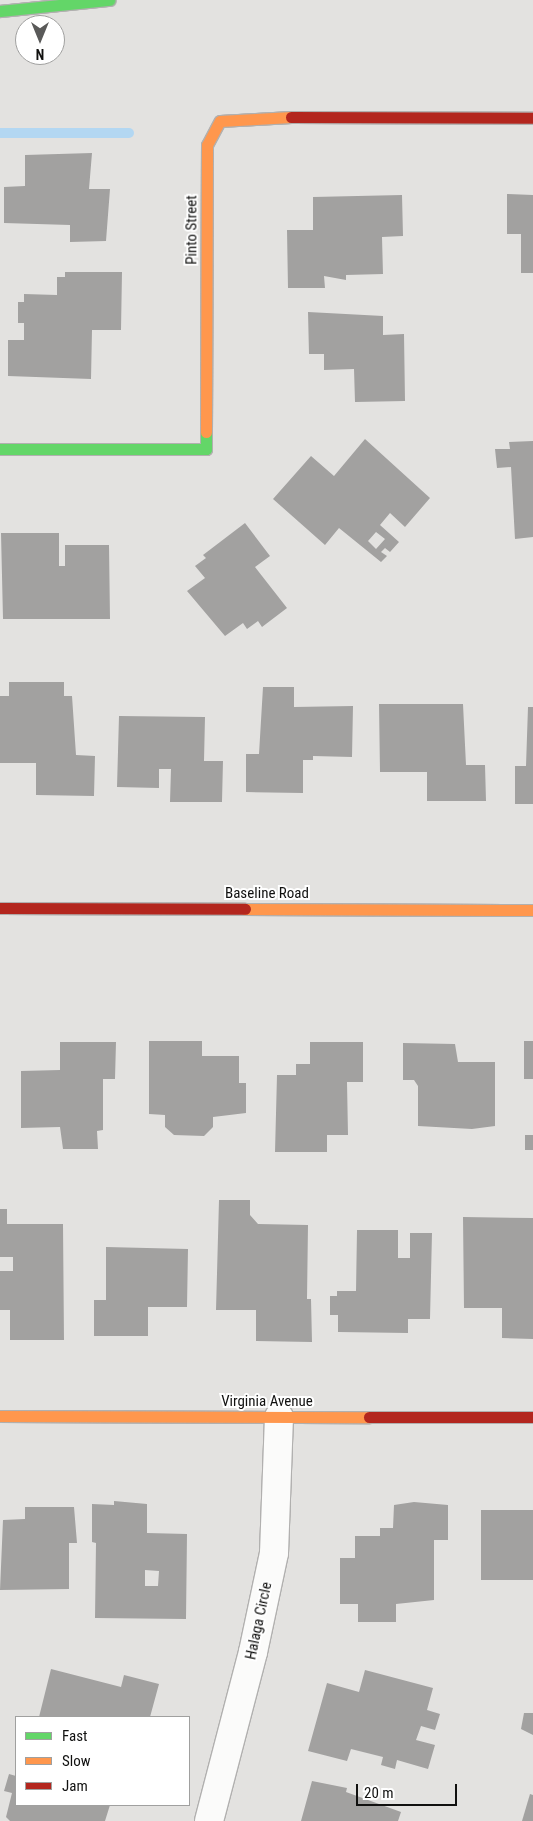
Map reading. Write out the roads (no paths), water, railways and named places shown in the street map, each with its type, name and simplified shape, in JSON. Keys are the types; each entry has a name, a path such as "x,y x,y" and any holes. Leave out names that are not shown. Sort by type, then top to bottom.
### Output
{"main road":[{"path":"0,11 109,0"},
{"name":"Pinto Street","path":"0,449 206,449 207,145 220,121 248,117 533,118"},
{"name":"Baseline Road","path":"0,908 533,910"},
{"name":"Virginia Avenue","path":"0,1416 533,1417"}],"street":[{"name":"Halaga Circle","path":"209,1821 253,1652 274,1553 279,1417"}],"waterway":[{"path":"0,133 129,133"}]}
